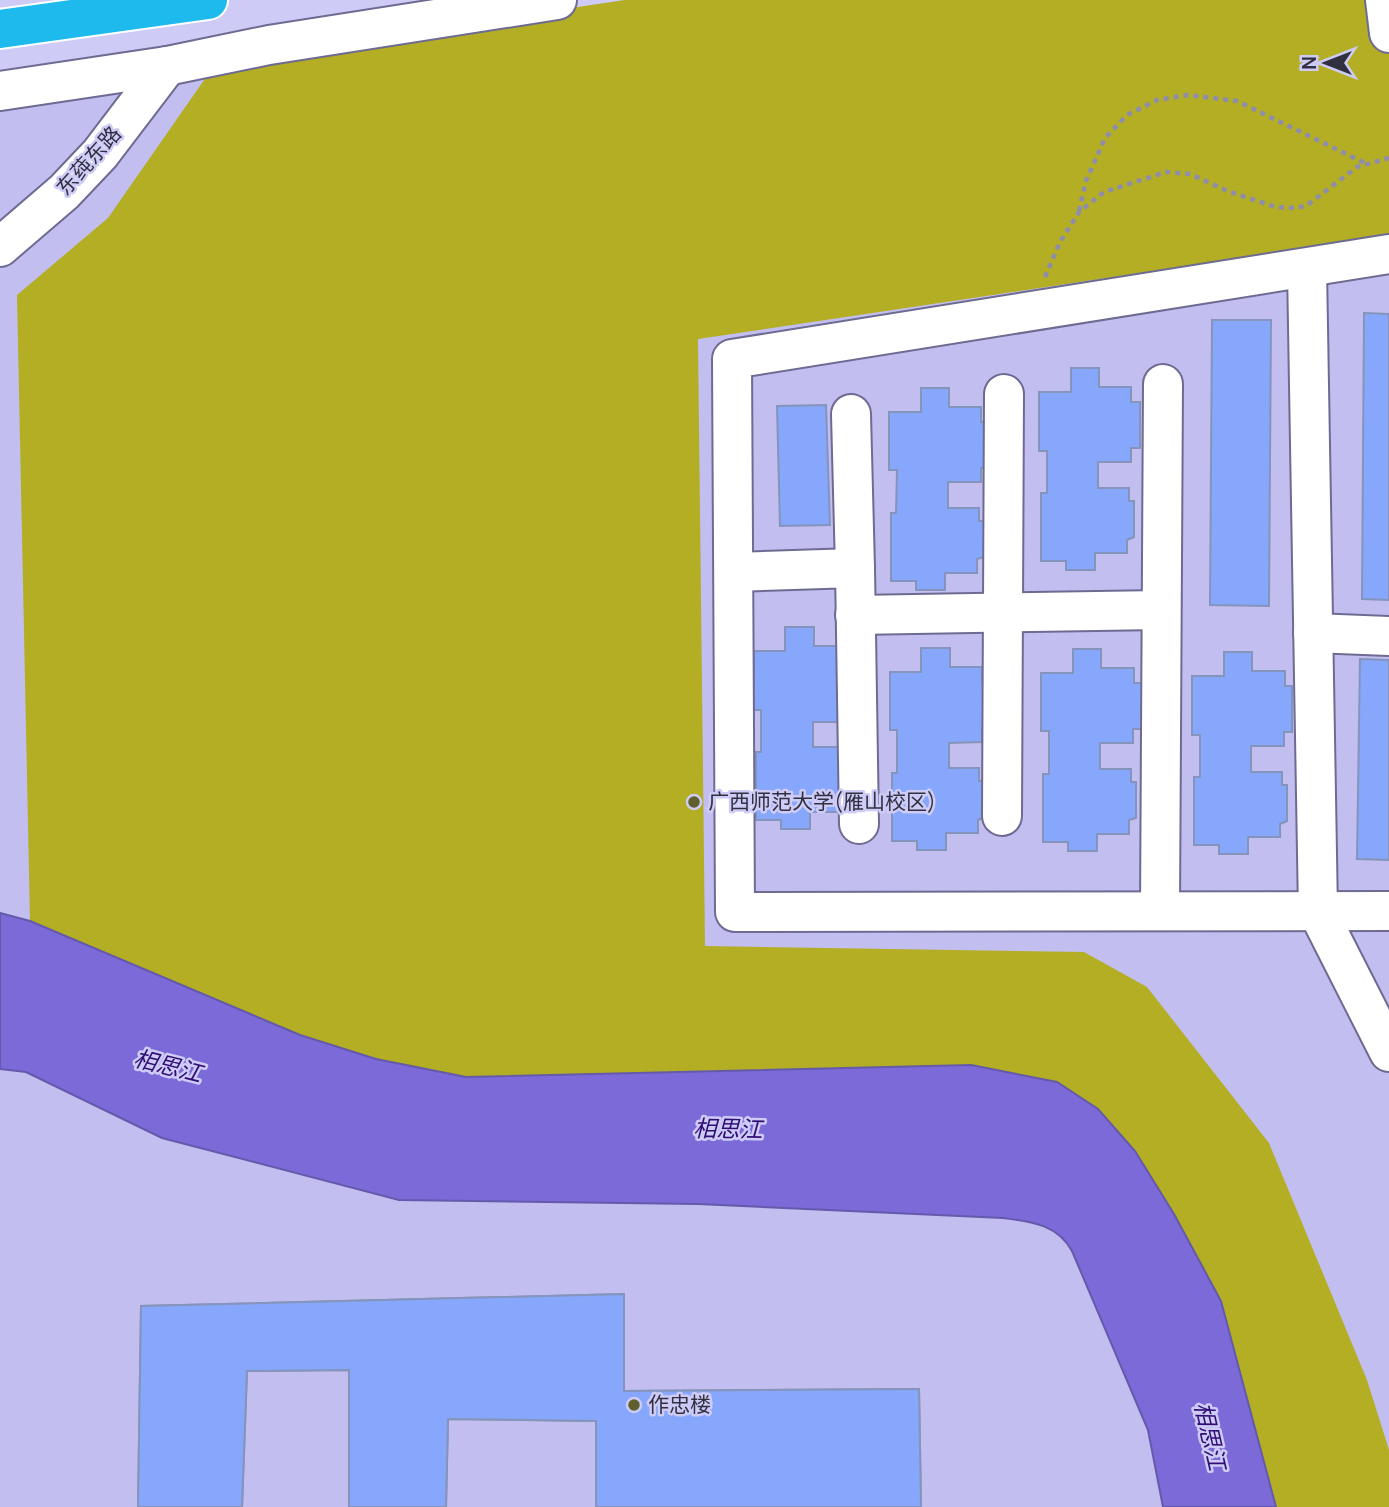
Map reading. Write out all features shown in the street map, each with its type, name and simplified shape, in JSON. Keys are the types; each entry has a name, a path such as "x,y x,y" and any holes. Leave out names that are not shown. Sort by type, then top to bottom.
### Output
{"highway":[{"path":"0,29 208,0"}],"street":[{"path":"0,91 167,66 269,45 557,0"},
{"path":"1385,0 1389,33"},
{"name":"东莼东路","path":"0,247 64,192 100,153 167,66"},
{"path":"1389,254 732,359 735,912 1389,911"},
{"path":"1307,268 1318,912 1389,1052"},
{"path":"1160,910 1163,384"},
{"path":"1002,816 1004,394"},
{"path":"851,414 859,824"},
{"path":"734,572 855,568"},
{"path":"855,615 1161,610"},
{"path":"1313,633 1389,636"}],"path":[{"path":"1079,212 1086,181 1105,138 1127,115 1157,100 1188,95 1237,101 1367,164"},
{"path":"1028,312 1060,242 1079,212 1104,192 1166,172 1190,174 1230,192 1276,207 1295,208 1306,206 1357,167 1389,158"}],"shaded area":[{"name":"广西师范大学(雁山校区)","path":"625,0 1389,0 1389,1507 0,1507 0,97"},
{"path":"625,0 1389,0 1389,236 698,339 705,946 1084,952 1147,987 1269,1143 1367,1380 1389,1450 1389,1507 1276,1507 1221,1301 1174,1214 1135,1151 1057,1082 971,1065 466,1077 376,1059 300,1035 30,921 17,295 108,218 218,60"}],"water":[{"name":"相思江","path":"0,913 30,921 300,1035 376,1059 466,1077 971,1065 1057,1082 1098,1109 1135,1151 1174,1214 1221,1301 1276,1507 1163,1507 1148,1430 1072,1251 1059,1235 1043,1226 1003,1218 698,1204 399,1200 162,1138 26,1072 0,1069"}],"building":[{"path":"1364,313 1389,314 1389,600 1362,599"},
{"path":"1212,320 1271,320 1269,606 1210,605"},
{"path":"1071,368 1099,368 1099,387 1131,387 1131,402 1140,402 1140,448 1131,448 1131,462 1098,462 1098,488 1129,488 1129,501 1134,501 1134,537 1127,540 1127,553 1095,553 1095,570 1066,570 1066,561 1041,561 1041,493 1047,493 1047,451 1039,451 1039,392 1071,392"},
{"path":"921,388 949,388 949,407 981,407 981,422 990,422 990,468 981,468 981,482 948,482 948,508 979,508 979,521 984,521 984,557 977,559 977,573 945,573 945,590 916,590 916,581 891,581 891,513 896,513 897,470 889,470 889,412 921,412"},
{"path":"826,405 830,525 780,526 777,406"},
{"path":"785,627 814,627 814,646 846,646 846,722 813,722 813,747 843,747 842,812 810,812 810,829 781,829 781,820 756,820 756,752 761,752 761,710 754,710 754,651 785,651"},
{"path":"921,648 950,648 950,667 982,667 982,682 990,682 990,728 982,728 982,742 949,743 949,768 979,768 979,781 985,781 985,817 978,820 978,833 946,833 946,850 917,850 917,841 892,841 892,773 897,773 897,730 890,730 890,672 921,672"},
{"path":"1073,649 1101,649 1101,668 1134,668 1134,683 1142,683 1142,729 1133,729 1133,743 1100,743 1100,769 1131,769 1131,782 1136,782 1136,818 1129,820 1129,834 1097,834 1097,851 1068,851 1068,842 1043,842 1043,774 1049,774 1049,731 1041,731 1041,673 1073,673"},
{"path":"1224,652 1252,652 1252,671 1285,671 1285,686 1292,686 1292,732 1284,732 1284,746 1251,746 1251,772 1282,772 1282,785 1287,785 1287,821 1280,824 1280,837 1248,837 1248,854 1219,854 1219,845 1194,845 1194,777 1200,777 1200,735 1192,735 1192,676 1224,676"},
{"path":"1360,659 1389,660 1389,860 1357,859"},
{"name":"作忠楼","path":"624,1294 624,1391 919,1389 921,1507 850,1507 850,1456 669,1456 669,1507 596,1507 596,1421 448,1419 446,1507 349,1507 349,1370 247,1371 242,1507 138,1507 141,1306"},
{"name":"作忠楼","path":"624,1294 624,1391 919,1389 921,1507 596,1507 596,1421 448,1419 446,1507 349,1507 349,1370 247,1371 242,1507 138,1507 141,1306"}],"place":[{"name":"广西师范大学(雁山校区)","path":"694,802"},
{"name":"作忠楼","path":"634,1405"}]}
